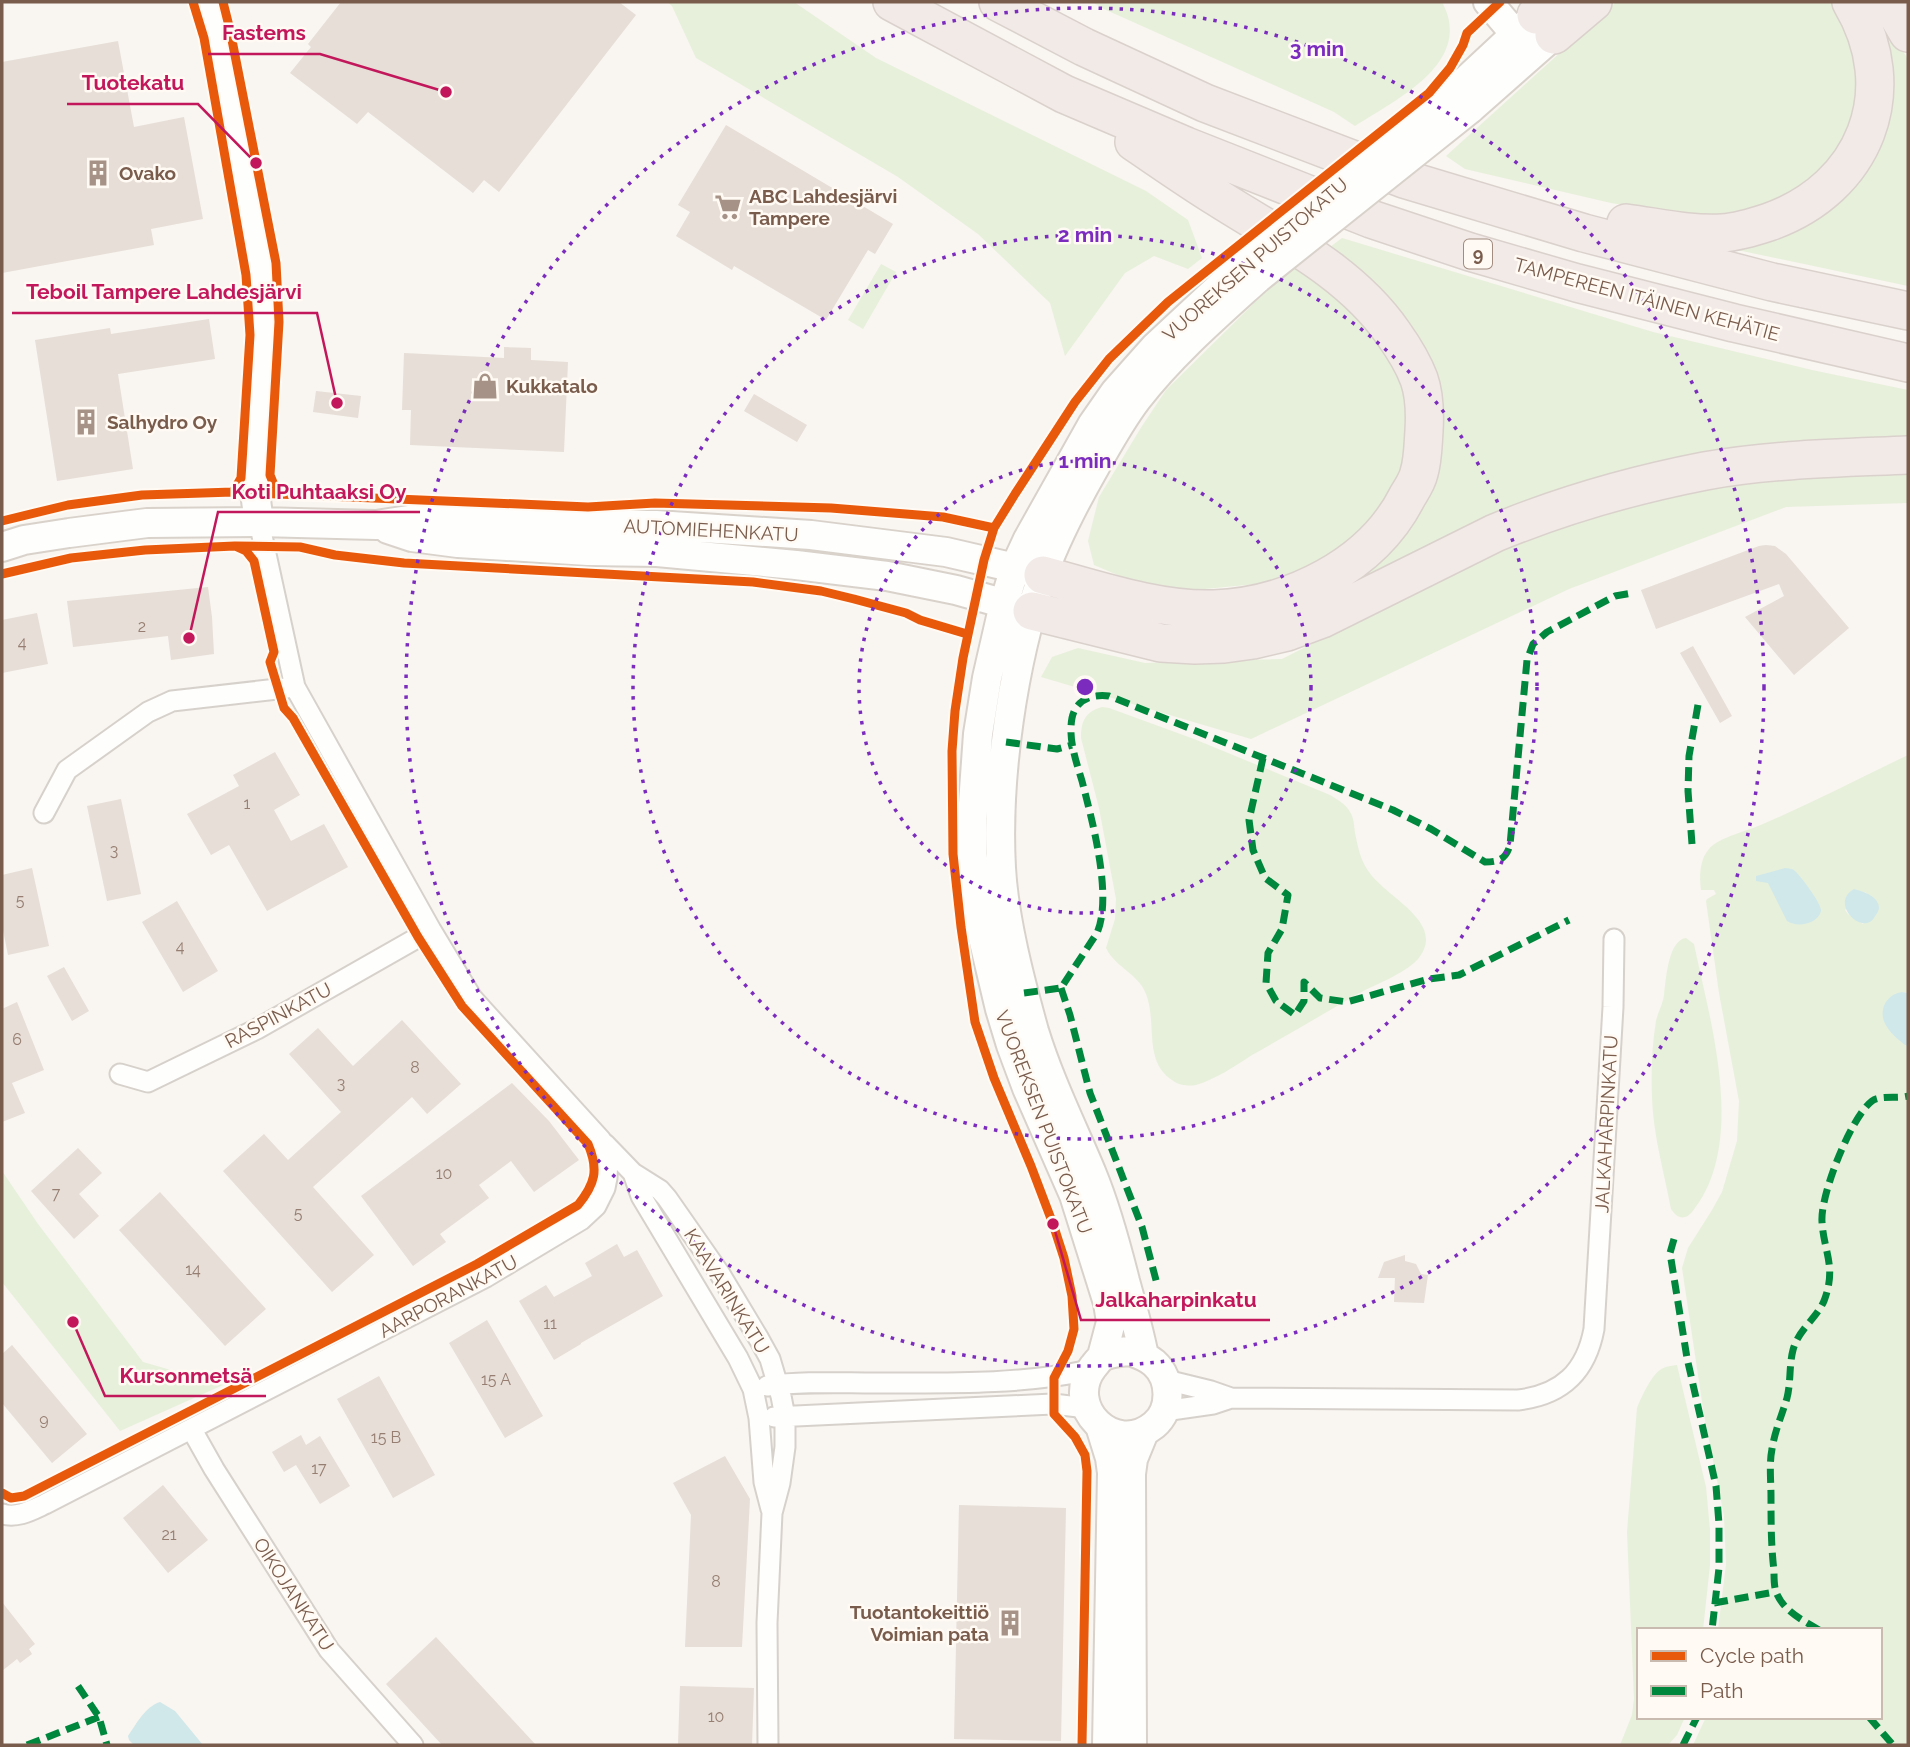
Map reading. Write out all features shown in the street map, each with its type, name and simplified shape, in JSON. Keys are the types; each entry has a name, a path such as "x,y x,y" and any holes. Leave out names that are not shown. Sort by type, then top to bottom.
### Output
{"highway":[{"name":"TAMPEREEN ITÄINEN KEHÄTIE","path":"892,2 1064,94 1186,146 1371,219 1470,252 1577,283 1908,363"},
{"path":"998,2 1084,47 1205,103 1404,179 1584,233 1772,282 1908,311"},
{"path":"1535,24 1593,2"},
{"path":"1483,204 1688,232 1722,233 1742,230 1792,214 1830,187 1844,172 1873,111 1875,65 1862,21 1851,2"},
{"path":"1890,2 1908,33"},
{"path":"1029,571 1158,605 1212,609 1236,607 1269,599 1311,584 1344,567 1378,539 1401,509 1419,474 1423,444 1425,408 1420,381 1410,359 1391,330 1348,284 1314,257 1216,197 1064,94"},
{"path":"1018,607 1161,643 1195,645 1253,640 1322,620 1524,521 1626,488 1707,471 1798,460 1908,454"}],"main road":[{"path":"208,2 217,33 260,268 265,328 254,493 259,522"},
{"path":"1488,2 1535,24"},
{"name":"VUOREKSEN PUISTOKATU","path":"1096,1363 1111,1322 1108,1303 1074,1195 1011,1045 981,929 972,854 977,746 987,678 1018,607 1029,571 1028,539 1092,425 1115,392 1155,347 1459,103 1535,24"},
{"name":"AUTOMIEHENKATU","path":"2,547 47,536 147,523 376,525 415,519 454,518 723,528 811,535 946,552 1029,571"},
{"name":"AUTOMIEHENKATU","path":"376,525 412,537 458,543 588,551 657,552 887,576 956,590 1018,607"},
{"name":"VUOREKSEN PUISTOKATU","path":"1018,607 1015,685 1000,819 1003,895 1035,1034 1054,1087 1101,1198 1117,1248 1144,1356"},
{"path":"1094,1418 1116,1435 1131,1436 1144,1432 1157,1422 1169,1395 1166,1380 1156,1365 1144,1356 1130,1351 1117,1352 1096,1363 1084,1384 1084,1395 1110,1458 1112,1474 1107,1745"},
{"path":"1132,1745 1131,1474 1133,1459 1144,1432"}],"street":[{"path":"259,522 295,687 472,998 601,1140"},
{"path":"44,813 67,770 148,712 172,701 295,687"},
{"name":"RASPINKATU","path":"120,1074 148,1082 257,1029 431,929"},
{"name":"JALKAHARPINKATU","path":"1164,1411 1213,1404 1231,1398 1518,1400 1548,1394 1572,1377 1584,1360 1594,1329 1613,1007 1614,939"},
{"name":"KAAVARINKATU","path":"601,1140 633,1173 660,1190 667,1198 713,1263 759,1339 779,1384 785,1417 785,1447 772,1513 767,1623 768,1745"},
{"name":"AARPORANKATU","path":"2,1514 24,1514 192,1430 486,1277 581,1220 596,1206 605,1188 608,1159 601,1140"},
{"name":"KAAVARINKATU","path":"633,1173 641,1196 738,1358 753,1389 759,1418 764,1482 772,1513"},
{"path":"753,1389 795,1382 906,1383 1054,1378 1096,1363"},
{"name":"JALKAHARPINKATU","path":"1166,1380 1231,1398"},
{"path":"759,1418 1053,1404 1094,1418"},
{"name":"OIKOJANKATU","path":"192,1430 329,1650 413,1745"}],"green space":[{"path":"667,2 794,2 876,58 1146,191 1188,220 1202,258 1188,269 1154,256 1125,273 1065,356 1050,303 978,234 898,177 696,58 672,6"},
{"path":"1092,2 1442,2 1448,17 1449,36 1444,53 1420,82 1355,126 1334,112"},
{"path":"1616,2 1831,2 1847,19 1864,71 1853,129 1823,174 1764,211 1706,218 1611,203 1465,169 1446,156"},
{"path":"1873,6 1908,59 1908,286 1723,247 1867,160"},
{"path":"1342,238 1653,332 1908,390 1908,438 1609,475 1472,523 1335,595 1377,556 1436,410 1326,250"},
{"path":"1299,259 1365,315 1402,367 1412,405 1409,458 1367,534 1331,560 1267,583 1184,591 1127,579 1094,565 1088,541 1099,497 1166,390"},
{"path":"881,264 896,272 863,329 848,320"},
{"path":"1890,473 1908,475 1908,503 1786,507 1569,589 1251,739 1041,677 1052,657 1078,648 1145,663 1282,659 1520,538 1621,507 1759,479"},
{"path":"1102,707 1194,739 1342,802 1352,817 1358,848 1366,867 1375,880 1412,912 1424,930 1425,945 1418,959 1396,975 1354,996 1225,1072 1196,1085 1175,1082 1165,1074 1155,1056 1145,991 1106,948 1115,919 1116,899 1099,808 1081,738 1085,718"},
{"path":"1908,755 1908,993 1902,992 1905,1045 1908,1047 1908,1745 1693,1745 1705,1719 1882,1719 1882,1628 1718,1628 1726,1564 1724,1516 1704,1415 1682,1268 1688,1248 1722,1192 1737,1141 1739,1101 1719,993 1706,901 1716,894 1714,890 1701,890 1700,874 1704,858 1714,845","holes":["1865,892 1878,904 1863,924 1845,910"]},
{"path":"1686,938 1694,944 1708,1009 1720,1081 1721,1117 1718,1152 1709,1184 1692,1212 1683,1217 1676,1215 1671,1209 1654,1125 1652,1078 1656,1021 1669,962 1675,946"},
{"path":"2,1171 38,1224 143,1362 223,1385 120,1431 2,1282"},
{"path":"1677,1365 1706,1487 1710,1565 1703,1628 1637,1628 1637,1719 1684,1719 1677,1735 1668,1745 1620,1745 1632,1715 1634,1699 1627,1532 1637,1408 1657,1373"}],"water":[{"path":"1785,868 1796,872 1818,903 1821,911 1812,922 1796,924 1787,921 1768,883 1756,881 1756,876"},
{"path":"1854,889 1870,895 1878,904 1878,912 1869,922 1856,920 1846,909 1847,895"},
{"path":"1902,992 1908,993 1908,1047 1889,1030 1883,1016 1887,1000"},
{"path":"160,1702 175,1711 203,1745 134,1745 129,1740 128,1736 142,1716"}],"building":[{"path":"341,2 619,2 636,15 499,192 484,180 473,193 368,112 357,124 290,73 311,47 308,44"},
{"name":"Ovako","path":"118,41 134,127 184,117 203,219 151,229 154,245 2,273 2,62"},
{"path":"726,125 893,224 875,254 868,250 826,320 734,266 732,270 676,236 690,212 678,205"},
{"name":"Salhydro Oy","path":"209,319 215,359 118,374 133,469 57,481 35,340 110,328 111,334"},
{"name":"Kukkatalo","path":"504,347 531,348 531,360 568,362 564,452 410,445 411,410 402,410 404,353 504,358"},
{"path":"316,391 361,396 358,418 313,412"},
{"path":"754,394 807,425 797,442 744,411"},
{"path":"1766,545 1775,546 1786,554 1849,628 1794,675 1745,617 1784,596 1779,584 1656,629 1641,590"},
{"path":"208,587 214,654 171,660 168,636 73,647 67,601"},
{"path":"37,613 48,664 2,673 2,620"},
{"path":"1693,646 1732,716 1720,723 1680,653"},
{"path":"275,752 300,795 274,810 291,841 324,824 348,867 267,911 229,845 211,855 187,814 239,786 233,775"},
{"path":"121,799 141,894 107,901 87,806"},
{"path":"32,868 49,946 8,955 2,925 2,875"},
{"path":"177,901 218,971 183,992 142,922"},
{"path":"64,967 89,1011 72,1021 47,976"},
{"path":"17,1002 44,1070 12,1083 25,1113 2,1122 2,1009"},
{"path":"402,1020 461,1084 427,1114 412,1097 313,1187 374,1255 332,1292 223,1171 264,1134 288,1160 341,1112 289,1054 318,1028 353,1066"},
{"path":"512,1083 549,1121 579,1160 534,1192 511,1161 479,1185 489,1198 440,1234 446,1242 413,1266 361,1196"},
{"path":"78,1148 102,1173 79,1194 99,1216 74,1239 31,1191"},
{"path":"160,1192 266,1309 225,1346 119,1230"},
{"path":"617,1244 624,1257 637,1250 663,1296 554,1360 519,1301 546,1285 554,1297 592,1276 585,1263"},
{"path":"1405,1255 1405,1261 1416,1264 1421,1274 1428,1275 1424,1303 1394,1302 1395,1278 1378,1278 1384,1262"},
{"path":"487,1320 543,1416 505,1438 449,1343"},
{"path":"12,1345 87,1434 52,1463 2,1403 2,1354"},
{"path":"379,1376 435,1475 393,1498 337,1399"},
{"path":"301,1435 306,1445 320,1436 350,1486 320,1504 296,1465 284,1472 272,1452"},
{"path":"725,1456 750,1499 742,1647 685,1647 691,1515 673,1483"},
{"path":"163,1485 208,1540 168,1573 123,1518"},
{"name":"Tuotantokeittiö Voimian pata","path":"959,1505 1066,1508 1061,1741 954,1739"},
{"path":"2,1602 35,1644 29,1649 32,1654 20,1663 17,1659 2,1671"},
{"path":"436,1637 536,1745 442,1745 386,1684"},
{"path":"680,1686 754,1688 752,1745 678,1745"}],"marked path":[{"path":"1024,993 1061,988 1097,933 1101,917 1103,899 1099,858 1071,734 1072,718 1081,702 1091,697 1109,696 1393,810 1431,829 1485,862 1494,861 1504,857 1510,845 1527,660 1533,644 1547,632 1615,596 1632,593"},
{"path":"1692,844 1688,791 1689,756 1699,699"},
{"path":"1006,742 1057,749 1072,745"},
{"path":"1263,758 1249,820 1253,850 1265,878 1288,895 1282,929 1268,953 1266,983 1276,1001 1295,1015 1304,1001 1304,982 1320,998 1347,1002 1429,979 1459,975 1569,920"},
{"path":"1061,988 1090,1093 1142,1227 1157,1284"},
{"path":"1816,1628 1789,1610 1775,1590 1771,1534 1772,1449 1787,1398 1795,1343 1821,1307 1828,1289 1830,1269 1822,1222 1826,1194 1838,1157 1855,1123 1872,1101 1908,1096"},
{"path":"1674,1239 1670,1253 1687,1358 1716,1486 1719,1568 1712,1628"},
{"path":"1714,1603 1775,1592"},
{"path":"78,1686 99,1717 107,1745"},
{"path":"27,1745 99,1717"},
{"path":"1683,1745 1696,1719"},
{"path":"1871,1719 1893,1745"}],"cycle path":[{"path":"193,2 204,38 246,275 250,335 241,478 233,492"},
{"path":"223,2 276,263 279,322 270,475 278,495"},
{"path":"1082,1745 1087,1471 1085,1455 1075,1437 1054,1414 1054,1378 1068,1351 1074,1329 1072,1296 1053,1224 994,1078 975,1022 953,854 952,751 955,711 963,658 984,560 994,528 1015,494 1075,402 1109,359 1168,302 1429,93 1450,68 1467,33 1500,2"},
{"path":"2,521 68,505 142,495 233,492 588,507 655,503 831,508 943,517 994,528"},
{"path":"2,574 71,558 145,550 235,546 300,547 335,555 404,563 753,582 821,591 854,599 967,634"},
{"path":"2,1493 11,1498 24,1496 477,1264 578,1205 594,1176 588,1144 462,1006 418,937 293,718 284,708 270,662 274,652 254,561 246,551 235,546"}],"place":[{"name":"Fastems","path":"446,92"},
{"name":"Tuotekatu","path":"256,163"},
{"name":"Ovako","path":"98,173"},
{"name":"ABC Lahdesjärvi Tampere","path":"728,207"},
{"name":"Kukkatalo","path":"485,386"},
{"name":"Teboil Tampere Lahdesjärvi","path":"337,403"},
{"name":"Salhydro Oy","path":"86,422"},
{"name":"Koti Puhtaaksi Oy","path":"189,638"},
{"name":"Jalkaharpinkatu","path":"1053,1224"},
{"name":"Kursonmetsä","path":"73,1322"},
{"name":"Tuotantokeittiö Voimian pata","path":"1010,1623"}]}
